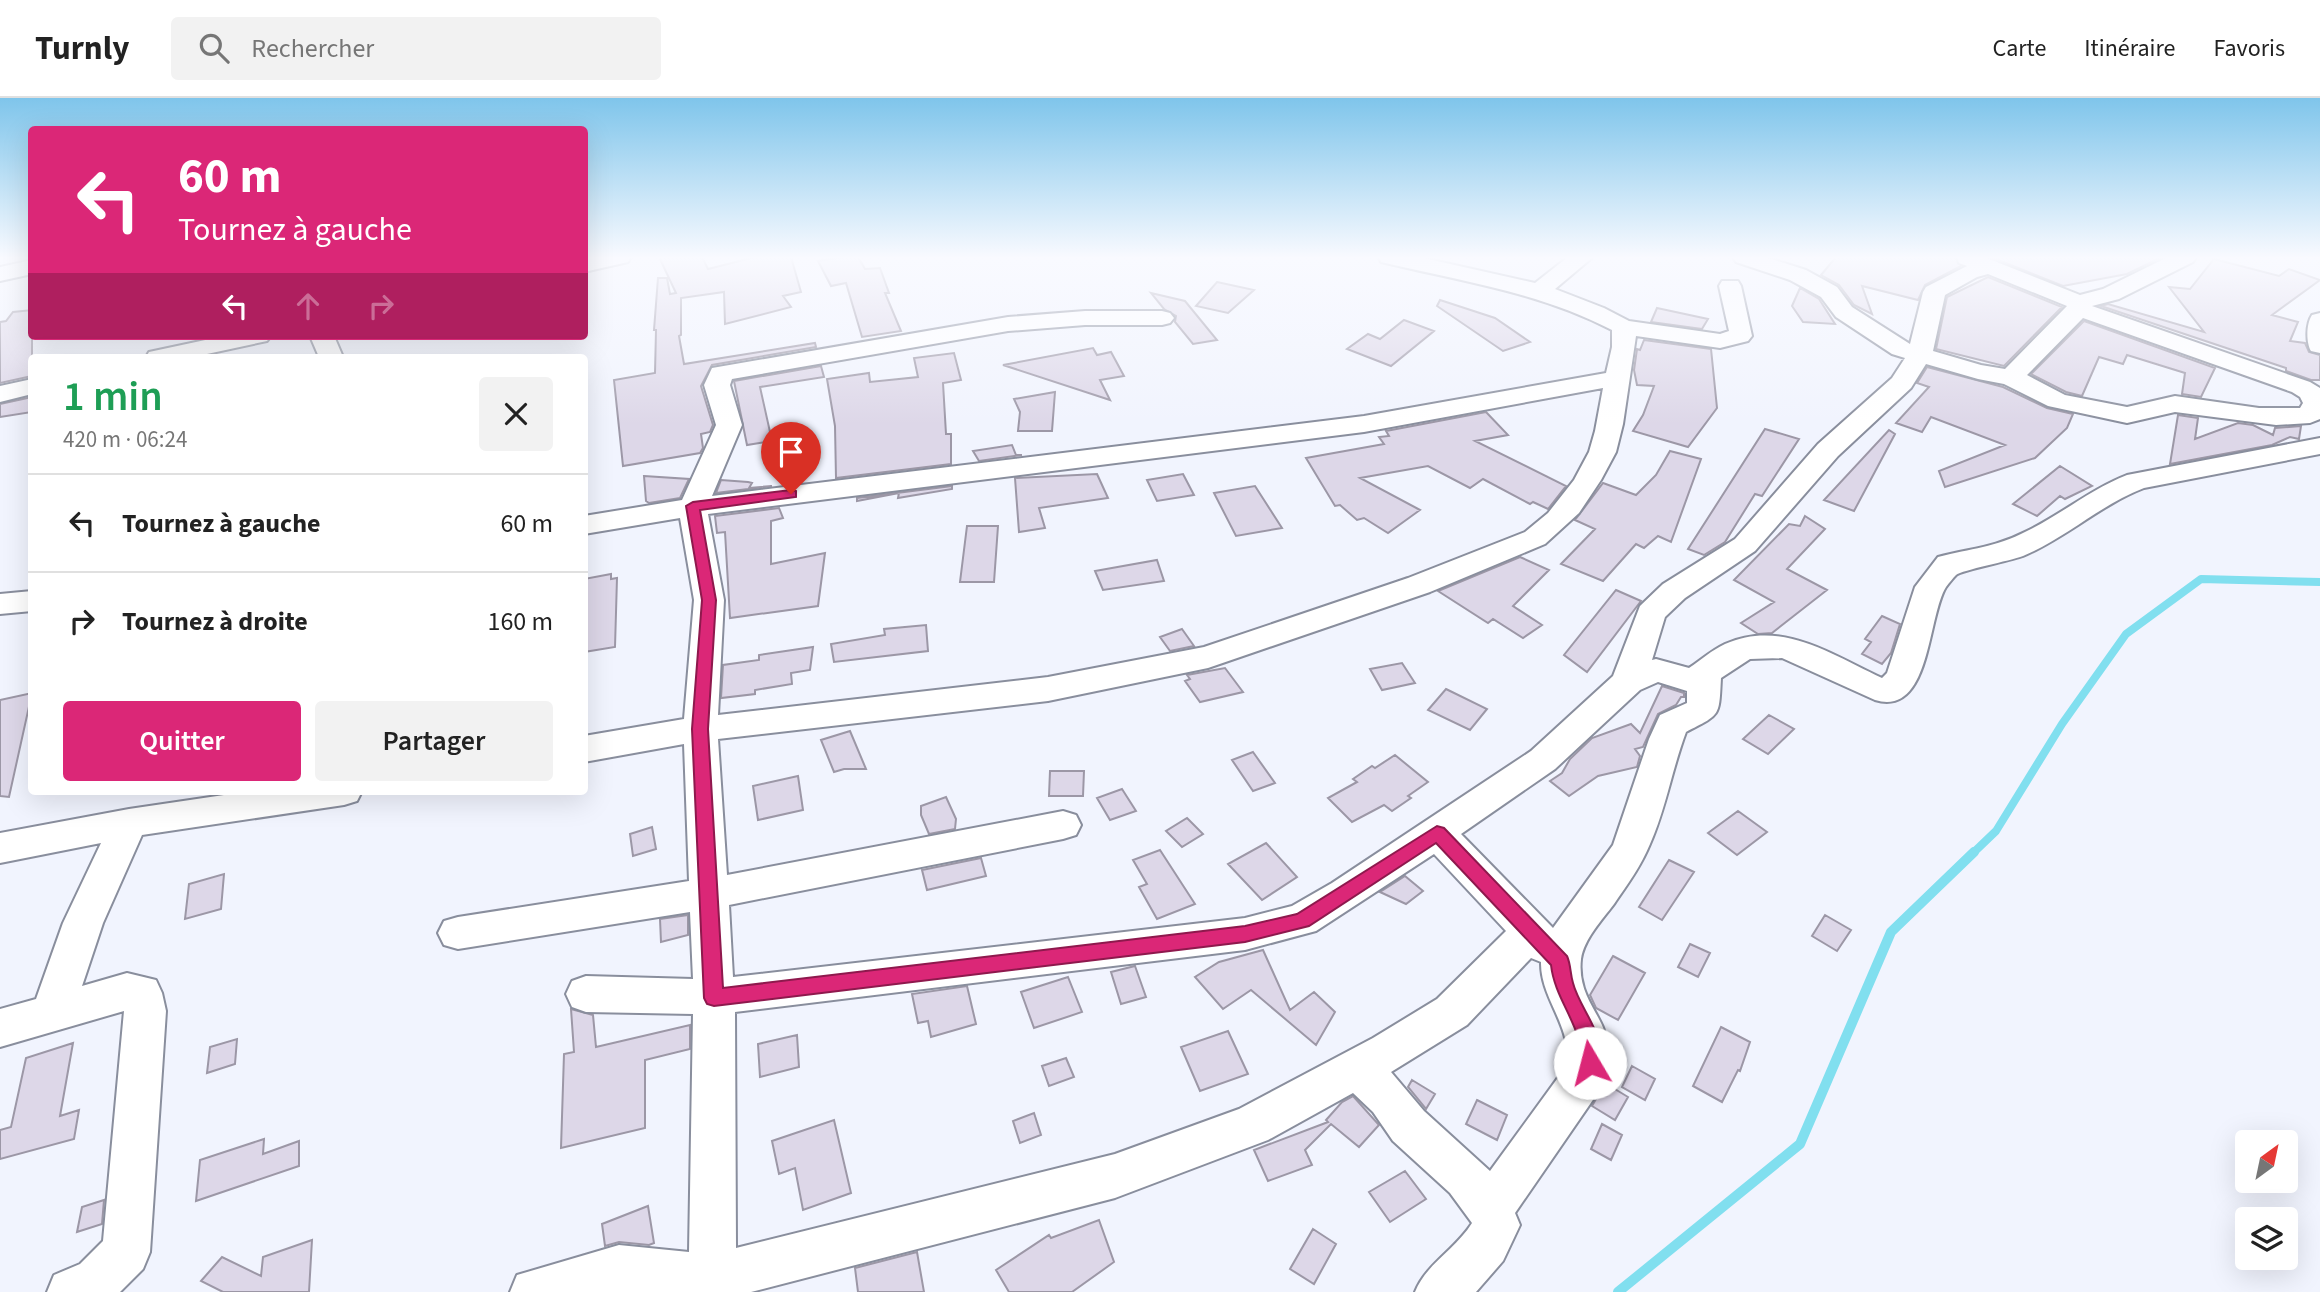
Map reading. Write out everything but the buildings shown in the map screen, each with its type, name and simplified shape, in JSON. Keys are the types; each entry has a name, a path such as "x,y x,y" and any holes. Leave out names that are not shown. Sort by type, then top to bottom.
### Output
{"street":[{"path":"1594,313 1623,327 1720,341 1734,340 1740,336 1737,313"},
{"path":"1845,313 1901,349 1978,372 2011,377 2057,401 2110,414 2138,415 2154,406 2171,404 2201,405 2281,419 2310,415 2315,409 2316,403 2310,392 2301,387 2097,313"},
{"path":"1628,682 1651,613 1674,591 1745,545 1828,450 1902,383 1920,354 1929,313"},
{"path":"2011,377 2072,313"},
{"path":"712,1285 714,998 700,729 709,600 693,506 729,425 717,385 721,373 1008,324 1085,318 1162,318"},
{"path":"2320,320 2320,346"},
{"path":"588,748 700,729 1048,689 1208,657 1419,585 1535,538 1549,528 1598,460 1607,438 1627,345 1623,327"},
{"path":"172,354 240,340"},
{"path":"588,524 693,506 1364,424 1618,377"},
{"path":"0,394 28,387"},
{"path":"586,994 714,998 1245,934 1302,920 1437,833 1543,760 1628,682 1656,670 1693,681 1705,675 1714,664 1743,650 1768,645 1808,654 1875,689 1887,692 1902,679 1930,587 1949,564 1972,563 1992,557 2052,530 2116,488 2320,446"},
{"path":"0,604 28,601"},
{"path":"534,1292 618,1269 712,1285 1115,1176 1252,1125 1388,1052 1452,1012 1546,946 1566,940 1631,847 1672,724 1703,709 1705,675"},
{"path":"0,848 129,823 317,795"},
{"path":"52,1013 83,923 129,823"},
{"path":"458,933 707,894 1063,825"},
{"path":"1437,833 1546,946 1589,1039 1590,1063 1584,1077 1492,1208"},
{"path":"0,1028 127,991 142,993 145,1010 126,1252 112,1280 97,1281 71,1292"},
{"path":"1362,1065 1364,1078 1388,1097 1396,1112 1446,1157 1492,1208 1497,1225 1491,1240 1460,1275 1439,1292"}],"waterway":[{"path":"1972,854 1996,831 2062,724 2126,634 2201,579 2320,582"},
{"path":"1618,1292 1800,1144 1891,932 1974,852"}],"route":[{"path":"791,494 693,506 709,600 700,729 714,998 1245,934 1302,920 1437,833 1560,962 1563,984 1589,1039 1590,1063"}]}
